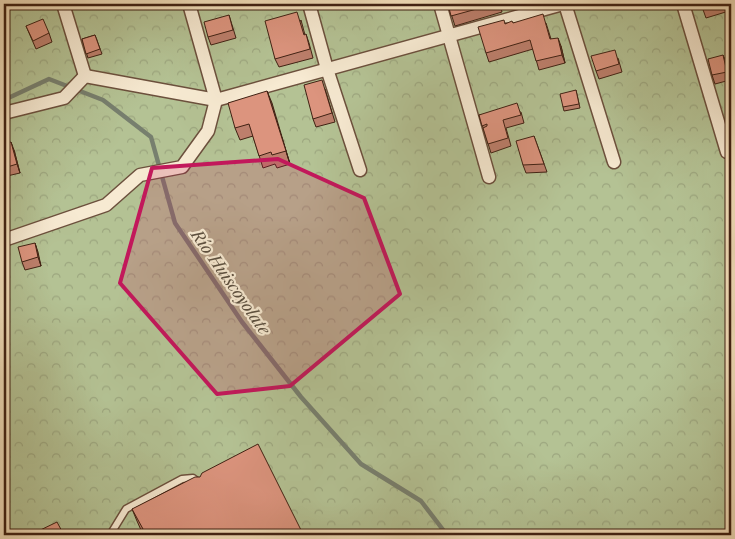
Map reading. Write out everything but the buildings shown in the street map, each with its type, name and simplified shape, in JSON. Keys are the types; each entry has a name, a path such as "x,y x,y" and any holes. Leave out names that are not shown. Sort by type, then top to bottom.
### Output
{"street":[{"path":"63,4 83,78"},
{"path":"4,240 106,205 140,175 182,167 208,131 216,100 189,4"},
{"path":"309,4 327,69 360,170"},
{"path":"440,4 489,177"},
{"path":"83,78 216,100 564,4 614,162"},
{"path":"683,4 727,152"},
{"path":"4,113 64,98 83,78"}],"lane":[{"path":"110,535 126,509 182,478 193,478 202,485"}],"highlighted area":[{"path":"278,159 364,198 400,294 290,386 217,394 120,283 152,168"}],"green space":[{"path":"4,4 731,4 731,535 4,535"}],"waterway":[{"name":"Río Huiscoyolate","path":"4,100 49,79 103,100 151,137 175,223 242,322 301,397 361,464 421,501 447,535"}]}
